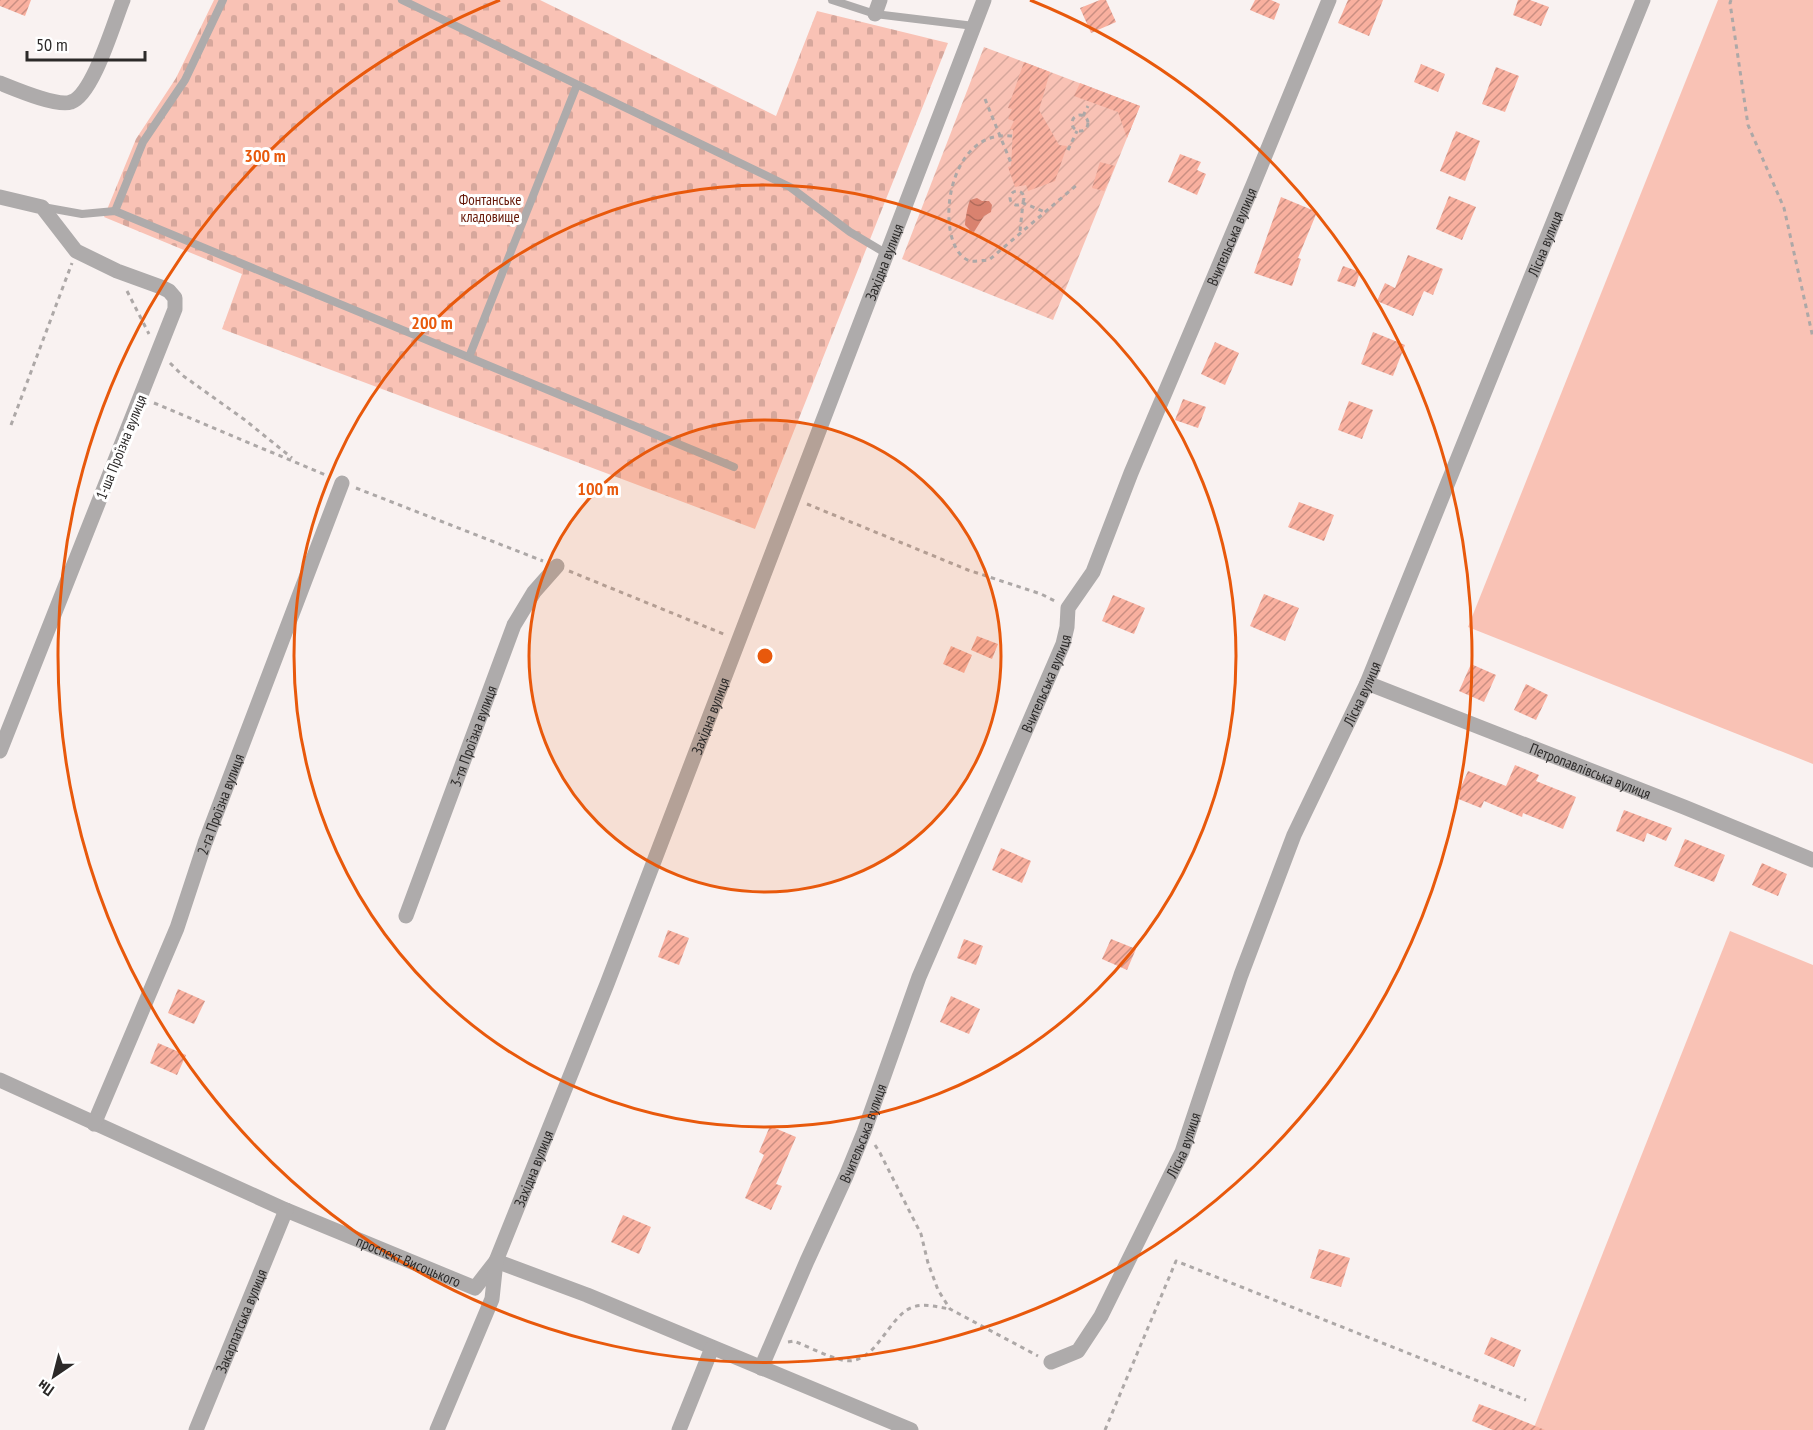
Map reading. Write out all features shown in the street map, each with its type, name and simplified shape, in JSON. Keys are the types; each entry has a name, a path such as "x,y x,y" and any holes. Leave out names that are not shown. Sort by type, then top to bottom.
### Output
{"street":[{"path":"0,83 46,100 70,103 81,97 91,83 123,0"},
{"name":"Західна вулиця","path":"437,1430 492,1299 496,1261 607,984 984,0"},
{"name":"Вчительська вулиця","path":"761,1368 864,1132 919,977 1063,644 1068,608 1093,572 1131,473 1329,0"},
{"name":"Лісна вулиця","path":"1051,1362 1078,1351 1101,1316 1182,1152 1241,975 1294,835 1367,683 1643,0"},
{"path":"0,197 42,207"},
{"name":"1-ша Проїзна вулиця","path":"0,751 141,398 175,309 176,298 161,287 117,271 76,251 42,207"},
{"name":"2-га Проїзна вулиця","path":"94,1124 177,928 205,843 342,483"},
{"name":"3-тя Проїзна вулиця","path":"406,916 514,625 534,592 557,566"},
{"name":"Петропавлівська вулиця","path":"1367,683 1813,860"},
{"name":"проспект Висоцького","path":"0,1080 286,1210 475,1288 496,1261"},
{"name":"Закарпатська вулиця","path":"196,1430 286,1210"},
{"path":"496,1261 587,1295 911,1430"},
{"path":"679,1430 712,1348"}],"lane":[{"path":"116,211 143,142 185,80 224,0"},
{"path":"402,0 790,187 850,232 887,254"},
{"path":"831,0 974,26"},
{"path":"469,357 577,85"},
{"path":"42,207 82,214 116,211 734,467"}],"path":[{"path":"1731,0 1748,126 1785,208 1813,338"},
{"path":"984,99 1011,163"},
{"path":"1083,116 1088,106"},
{"path":"1075,117 1087,118 1087,127 1077,131 1072,124 1075,117"},
{"path":"1068,150 1077,131"},
{"path":"1012,136 991,136 972,149 957,169 952,186 948,223 959,253 970,261 989,260 1079,183"},
{"path":"1020,233 1023,203 1025,196 1020,191 1013,192 1010,195 1015,205 1023,203 1045,212"},
{"path":"11,425 76,251"},
{"path":"117,271 158,352 182,375 245,420 296,461"},
{"path":"141,398 296,461 342,483 557,566 739,640"},
{"path":"794,499 968,570 1041,594 1068,608"},
{"path":"864,1132 880,1153 921,1234 938,1290 950,1309"},
{"path":"1105,1430 1176,1261 1526,1400"},
{"path":"771,1344 794,1341 844,1361 860,1358 873,1349 903,1311 915,1306 928,1305 950,1309 1051,1362"}],"green space":[{"name":"Фонтанське кладовище","path":"214,0 540,0 776,116 817,11 948,43 755,529 222,329 242,274 104,217 136,139 176,78"},
{"path":"1718,0 1813,0 1813,764 1468,627"},
{"path":"984,47 1140,106 1053,320 902,259"},
{"path":"1730,931 1813,965 1813,1430 1533,1430"}],"water":[{"path":"977,198 989,201 992,205 991,212 984,216 974,232 965,223 970,200"}],"building":[{"path":"0,0 31,0 25,16 0,6"},
{"path":"1106,0 1116,22 1091,33 1080,8"},
{"path":"1255,0 1271,0 1280,4 1274,20 1250,10"},
{"path":"1348,0 1383,0 1369,36 1338,23"},
{"path":"1518,0 1530,0 1549,7 1541,26 1513,15"},
{"path":"1024,62 1050,72 1039,110 1059,145 1067,146 1055,181 1028,191 1026,185 1015,187 1008,167 1011,166 1013,130 1010,129 1014,121 1008,119 1012,109 1008,108"},
{"path":"1421,64 1445,74 1438,92 1414,82"},
{"path":"1496,67 1519,76 1505,112 1482,104"},
{"path":"1080,83 1140,106 1127,138 1118,112 1074,96"},
{"path":"1456,131 1480,141 1465,181 1440,171"},
{"path":"1180,154 1201,162 1197,170 1206,174 1197,195 1168,182"},
{"path":"1100,162 1115,166 1104,191 1092,188"},
{"path":"1449,196 1476,207 1462,240 1436,229"},
{"path":"1281,197 1317,212 1298,258 1301,259 1292,286 1254,273"},
{"path":"1408,255 1443,269 1433,295 1424,291 1413,316 1377,301 1385,283 1395,288"},
{"path":"1343,266 1360,272 1355,287 1337,281"},
{"path":"1373,332 1405,345 1393,376 1361,364"},
{"path":"1215,342 1239,353 1225,385 1201,374"},
{"path":"1183,399 1206,407 1198,428 1175,420"},
{"path":"1349,401 1373,410 1362,439 1338,430"},
{"path":"1299,502 1334,515 1324,541 1288,527"},
{"path":"1264,594 1299,608 1285,641 1250,626"},
{"path":"1113,595 1145,608 1134,634 1102,621"},
{"path":"977,636 998,644 992,659 971,650"},
{"path":"951,646 972,655 964,673 943,664"},
{"path":"1471,664 1496,675 1484,702 1459,691"},
{"path":"1526,684 1548,695 1536,720 1514,710"},
{"path":"1515,765 1539,775 1536,781 1576,797 1563,829 1523,813 1522,817 1484,801 1481,808 1456,798 1468,771 1506,786"},
{"path":"1624,810 1672,828 1666,841 1647,833 1644,842 1616,831"},
{"path":"1685,839 1725,855 1714,882 1674,866"},
{"path":"1001,848 1031,861 1022,883 992,870"},
{"path":"1762,863 1787,874 1778,896 1752,885"},
{"path":"668,930 689,938 679,965 658,957"},
{"path":"964,939 983,946 976,965 957,958"},
{"path":"1111,939 1136,949 1127,970 1102,959"},
{"path":"178,989 205,1001 194,1024 168,1013"},
{"path":"951,996 980,1009 969,1034 940,1022"},
{"path":"158,1043 186,1055 177,1075 150,1063"},
{"path":"770,1126 796,1137 776,1184 782,1186 771,1210 745,1198 764,1155 759,1152"},
{"path":"623,1215 651,1227 639,1254 611,1242"},
{"path":"1319,1249 1350,1258 1341,1287 1310,1278"},
{"path":"1491,1337 1521,1350 1514,1367 1484,1354"},
{"path":"1479,1404 1545,1430 1493,1430 1472,1421"}]}
